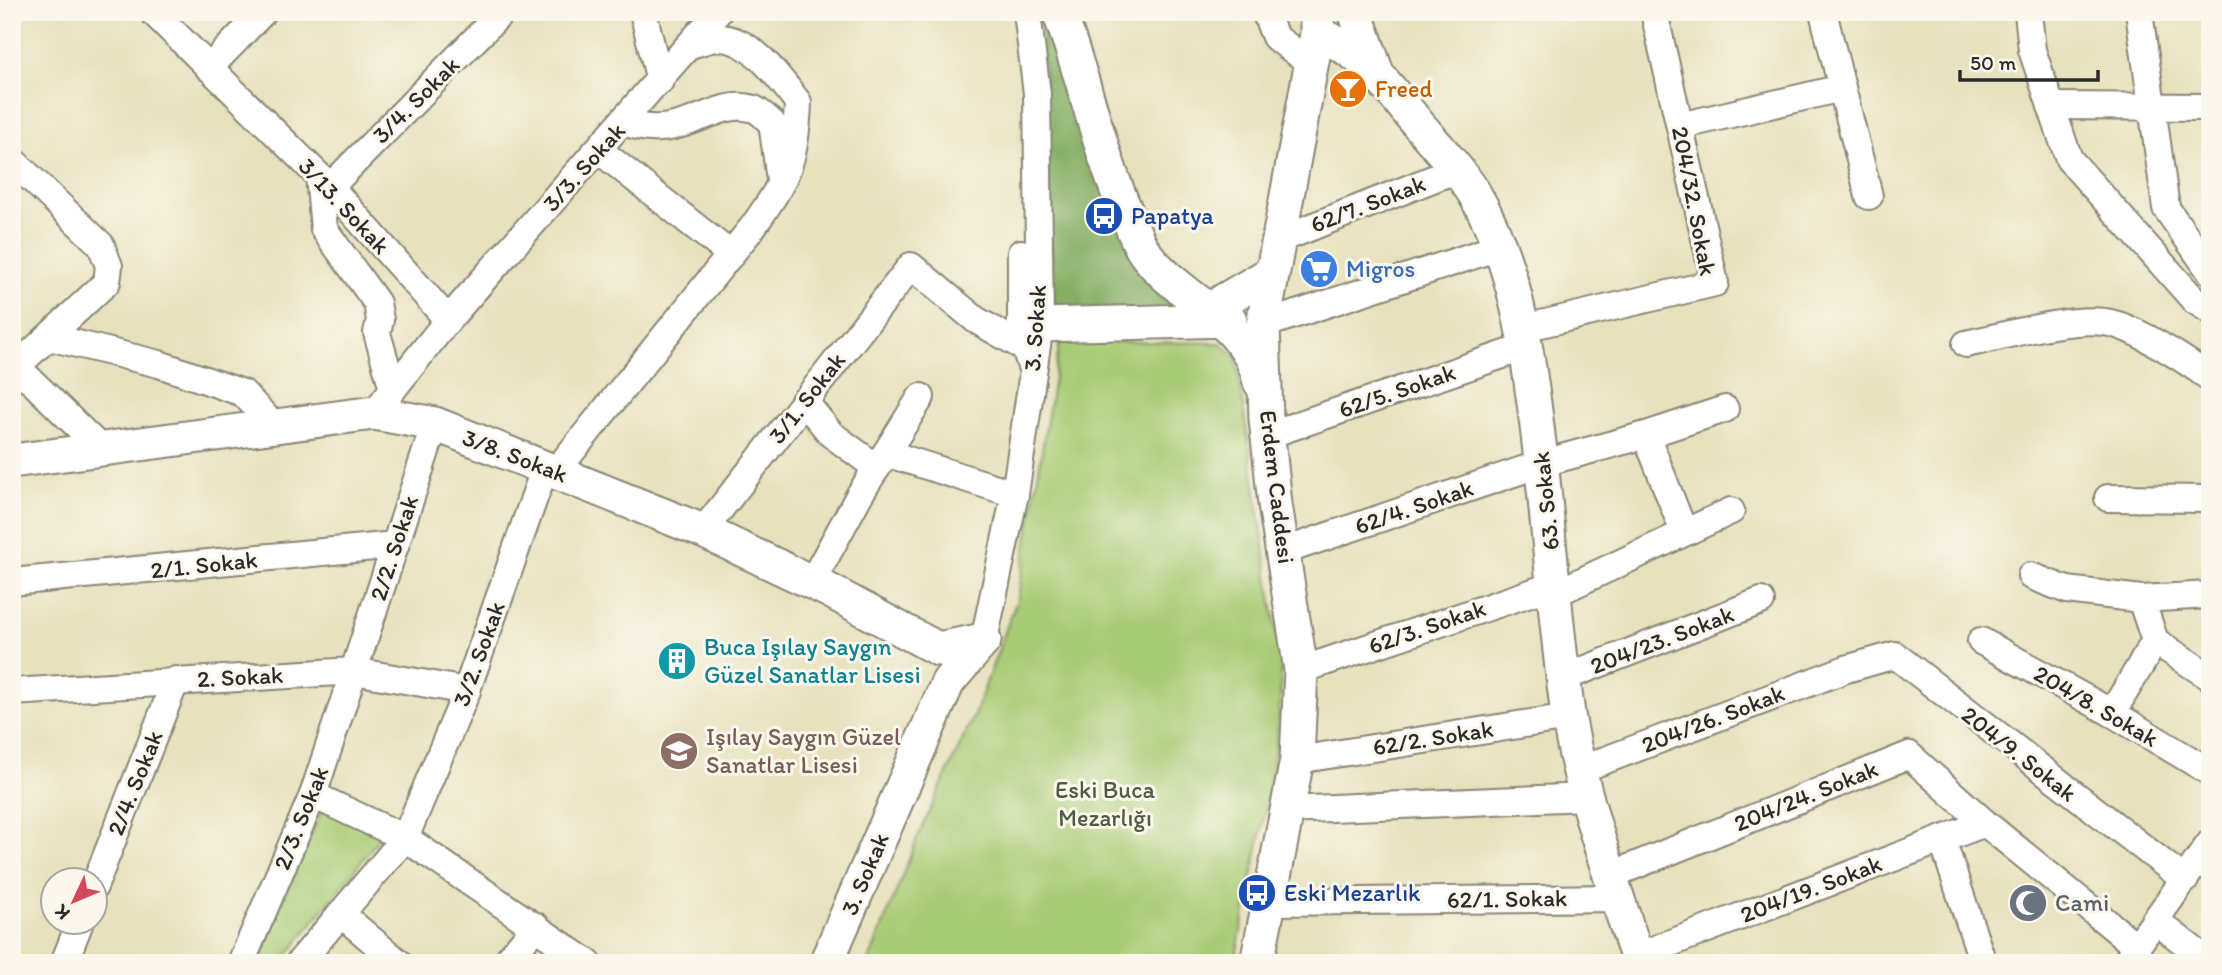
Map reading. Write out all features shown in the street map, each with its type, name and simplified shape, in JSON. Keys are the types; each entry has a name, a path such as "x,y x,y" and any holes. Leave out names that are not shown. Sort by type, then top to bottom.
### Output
{"main road":[{"path":"1059,12 1077,59 1107,168 1143,251 1170,282 1222,319 1245,349 1258,373 1267,427"},
{"path":"1355,12 1377,73"},
{"path":"1315,37 1341,42 1377,73"},
{"name":"Erdem Caddesi","path":"1257,963 1297,760 1301,670 1267,427 1263,325 1271,273 1281,239 1315,37"},
{"name":"63. Sokak","path":"1377,73 1474,191 1499,247 1525,337 1544,463 1554,589 1569,717 1583,783 1613,887 1638,959"},
{"path":"1222,319 1223,301 1271,273"},
{"path":"1030,335 1222,319 1263,325"},
{"name":"3/8. Sokak","path":"12,461 273,425 384,401 703,531 812,582 938,649 984,640"},
{"name":"3. Sokak","path":"826,963 948,682 984,640"},
{"name":"3. Sokak","path":"845,963 984,640"}],"street":[{"name":"3/13. Sokak","path":"152,12 324,181 448,320"},
{"path":"209,68 263,12"},
{"name":"3/4. Sokak","path":"324,181 502,12"},
{"path":"643,12 660,81"},
{"name":"3/3. Sokak","path":"448,320 693,44 718,12"},
{"name":"3. Sokak","path":"984,640 1016,494 1033,372 1030,335 1037,94 1027,12"},
{"path":"1265,12 1275,37 1315,37"},
{"name":"204/32. Sokak","path":"1525,337 1715,283 1654,12"},
{"path":"1823,12 1869,196"},
{"path":"2028,12 2032,50 2069,159 2195,301 2210,310"},
{"path":"2138,12 2154,108 2166,208 2200,235 2210,271"},
{"name":"3/2. Sokak","path":"405,838 467,691 550,469 731,255 780,188 793,160 798,102 774,70 744,46 720,38 693,44"},
{"path":"1680,126 1842,88"},
{"path":"2051,106 2210,107"},
{"path":"624,122 640,128 664,130 687,125 710,113 738,108 755,109 772,123 780,164 780,188"},
{"path":"599,150 731,255"},
{"path":"12,160 101,245 109,266 107,282 49,337 15,364 99,447"},
{"name":"62/7. Sokak","path":"1281,239 1455,170"},
{"path":"324,181 324,229 377,303 384,401"},
{"path":"1263,325 1499,247"},
{"path":"1021,253 1030,335"},
{"name":"3/1. Sokak","path":"703,531 911,266 976,320 1030,335"},
{"path":"384,401 448,320"},
{"path":"1966,344 2068,324 2106,322 2178,354 2210,378"},
{"path":"49,337 159,364 243,393 273,425"},
{"name":"62/5. Sokak","path":"1267,427 1525,337"},
{"path":"812,582 881,460 922,397"},
{"path":"804,401 831,434 881,460 1016,494"},
{"name":"62/4. Sokak","path":"1284,551 1544,463 1646,435 1725,409"},
{"name":"2/2. Sokak","path":"354,671 435,424"},
{"path":"1646,435 1684,532"},
{"path":"2108,498 2210,499"},
{"name":"62/3. Sokak","path":"1301,670 1554,589 1731,511"},
{"name":"2/1. Sokak","path":"12,582 395,545"},
{"path":"2031,576 2067,590 2141,599 2210,595"},
{"path":"2141,599 2155,642 2210,677"},
{"name":"204/23. Sokak","path":"1563,678 1761,601"},
{"name":"204/8. Sokak","path":"1981,641 2112,713 2210,772"},
{"path":"2112,713 2155,642"},
{"name":"204/9. Sokak","path":"1846,669 1895,656 2185,880"},
{"name":"204/26. Sokak","path":"1286,810 1583,783 1846,669"},
{"name":"2. Sokak","path":"12,692 354,671 467,691"},
{"name":"2/3. Sokak","path":"241,963 313,795 354,671"},
{"name":"2/4. Sokak","path":"102,866 176,680"},
{"name":"62/2. Sokak","path":"1297,760 1569,717"},
{"name":"204/24. Sokak","path":"1613,887 1909,755 1985,822"},
{"path":"313,795 405,838 588,963"},
{"path":"1985,822 2131,954 2210,843"},
{"name":"204/19. Sokak","path":"1638,959 1985,822"},
{"path":"299,963 405,838"},
{"path":"1942,839 1983,963"},
{"name":"62/1. Sokak","path":"1271,902 1613,887"},
{"path":"341,914 399,963"},
{"path":"2155,920 2210,963"},
{"path":"505,963 536,926"},
{"path":"64,963 75,936"}],"green space":[{"path":"1041,12 1048,12 1162,291 1180,313 1055,319"},
{"name":"Eski Buca Mezarlığı","path":"1060,341 1221,343 1236,357 1281,663 1277,737 1235,963 868,963 919,834 975,713 1018,597"},
{"path":"323,808 382,835 281,963 254,963"}],"place":[{"name":"Freed","path":"1348,89"},
{"name":"Papatya","path":"1104,216"},
{"name":"Migros","path":"1319,269"},
{"name":"Buca Işılay Saygın Güzel Sanatlar Lisesi","path":"677,661"},
{"name":"Işılay Saygın Güzel Sanatlar Lisesi","path":"679,751"},
{"name":"Eski Mezarlık","path":"1257,893"},
{"name":"Cami","path":"2028,903"}]}
